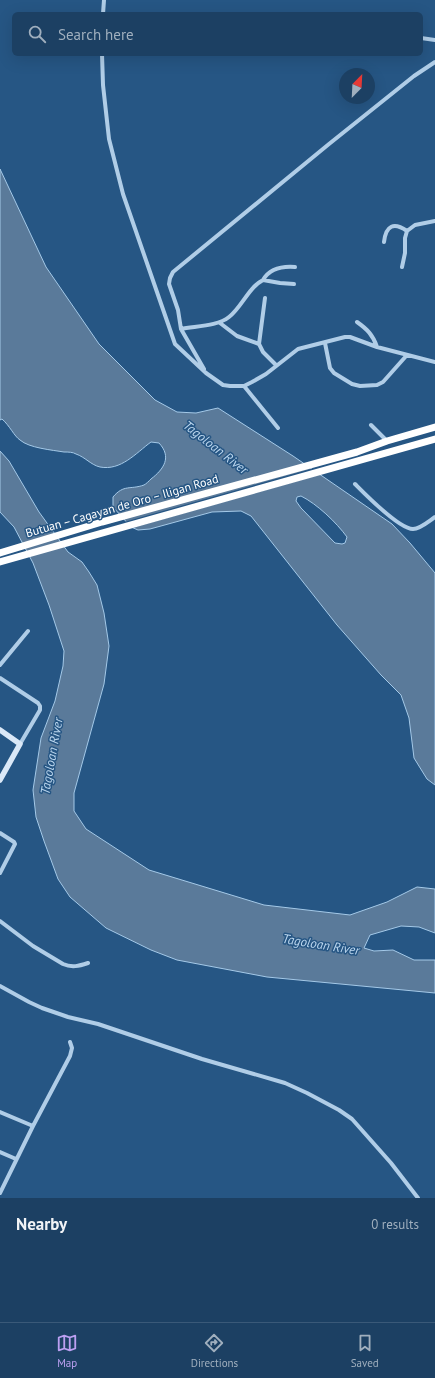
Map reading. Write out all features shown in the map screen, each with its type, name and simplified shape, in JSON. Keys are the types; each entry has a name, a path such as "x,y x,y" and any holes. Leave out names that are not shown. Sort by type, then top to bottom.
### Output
{"highway":[{"name":"Butuan – Cagayan de Oro – Iligan Road","path":"0,553 102,522 357,452 387,441 435,427"},
{"name":"Butuan – Cagayan de Oro – Iligan Road","path":"0,562 435,439"}],"street":[{"path":"103,12 104,0"},
{"path":"423,38 435,40"},
{"path":"102,56 103,85 109,139 123,194 175,344 206,373 226,386 244,386 266,374 298,349 345,337 350,337 377,347 435,362"},
{"path":"206,373 181,329 178,310 169,284 173,272 414,76 435,62"},
{"path":"402,267 407,232 414,224 435,221"},
{"path":"384,242 385,235 389,228 393,226 397,226 407,232"},
{"path":"181,329 220,323 230,316 254,286 263,280 273,269 285,266 295,267"},
{"path":"263,280 294,284"},
{"path":"265,298 259,344 263,352 276,365"},
{"path":"357,322 371,332 377,347"},
{"path":"220,323 237,336 259,344"},
{"path":"325,343 330,368 334,373 352,384 360,386 377,385 383,382 407,355"},
{"path":"244,386 278,428"},
{"path":"371,425 387,441"},
{"path":"355,484 378,507 407,528 416,529 435,517"},
{"path":"0,665 28,631"},
{"path":"0,678 38,703 40,706 40,710 0,780"},
{"path":"0,730 20,744"},
{"path":"0,833 15,844 0,873"},
{"path":"0,921 33,946 67,966 88,963"},
{"path":"0,986 42,1008 68,1017 112,1028 207,1061 285,1083 307,1093 339,1110 352,1119 388,1160 418,1198"},
{"path":"1,1189 71,1054 72,1047 70,1042"},
{"path":"0,1112 33,1126"},
{"path":"0,1152 16,1160"}],"water":[{"name":"Tagoloan River","path":"0,169 46,267 99,344 155,400 177,412 196,413 218,408 293,456 392,524 435,573 435,785 427,779 414,758 409,718 401,695 381,675 337,625 251,516 241,511 212,512 150,529 138,530 131,527 113,507 113,497 121,490 144,485 160,471 166,458 163,448 159,443 151,442 134,456 121,464 108,468 100,467 73,453 41,448 24,443 2,419 0,420","holes":["301,496 307,499 337,525 347,537 345,543 335,543 296,501 297,497"]},
{"name":"Tagoloan River","path":"0,451 9,461 39,512 68,552 82,562 89,572 97,585 104,613 109,646 104,684 74,793 74,811 86,829 149,870 264,905 350,915 387,902 417,887 435,889 435,933 419,927 401,926 370,935 364,948 374,951 393,950 414,960 435,960 435,993 267,977 177,960 151,950 106,928 70,897 58,879 44,841 36,817 33,790 41,738 55,701 63,666 64,651 33,563 14,527 0,512"}],"pier":[{"path":"314,468 322,474 129,529 124,522"}]}
